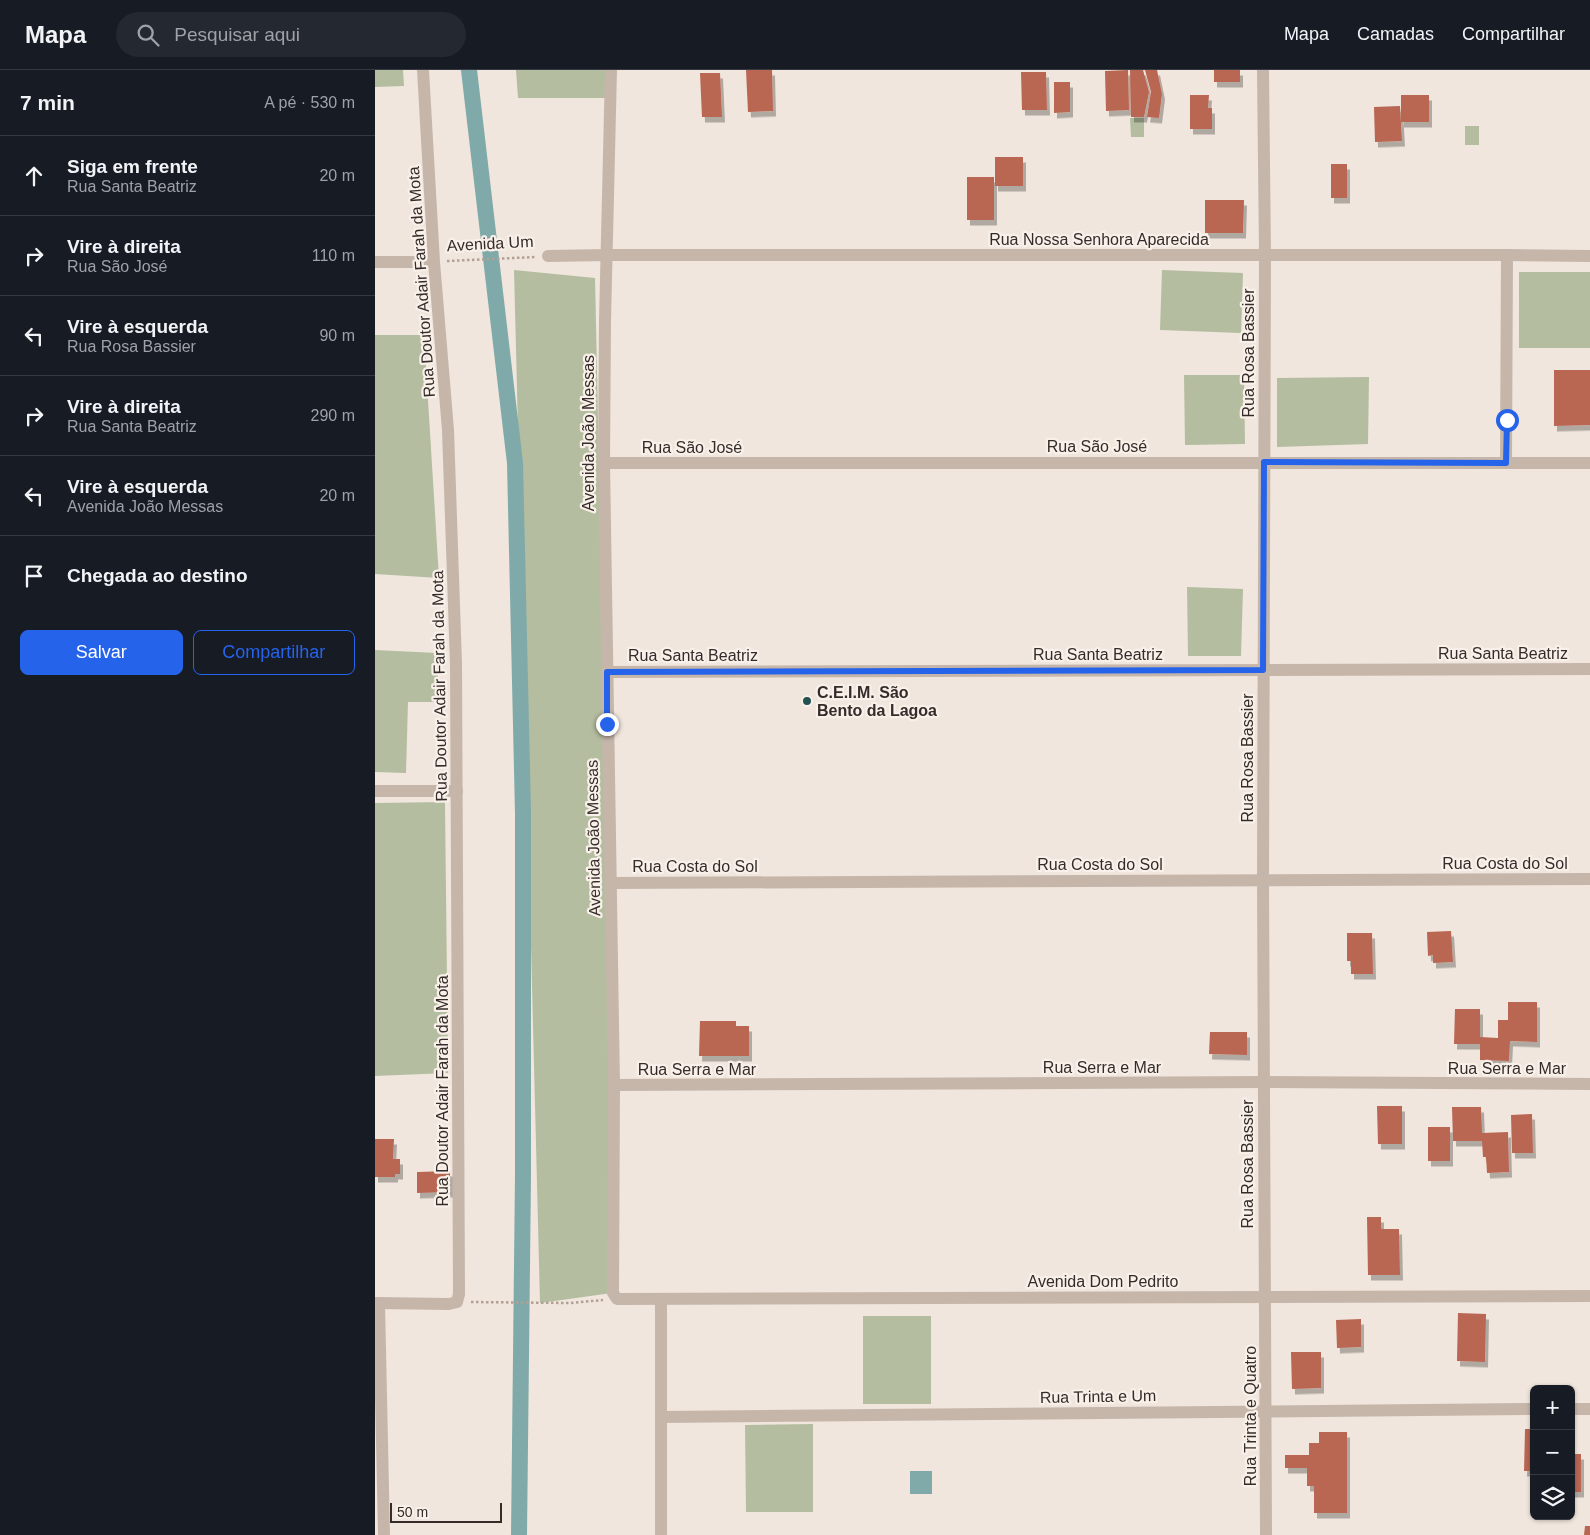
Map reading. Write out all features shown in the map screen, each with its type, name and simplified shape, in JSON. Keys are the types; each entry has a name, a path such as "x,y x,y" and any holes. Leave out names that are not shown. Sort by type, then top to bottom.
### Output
{"street":[{"name":"Rua Doutor Adair Farah da Mota","path":"423,70 434,262 449,430 457,664 459,1294 457,1302"},
{"name":"Avenida João Messas","path":"611,70 605,321 604,463 614,1085 613,1293 617,1299"},
{"name":"Rua Rosa Bassier","path":"1263,70 1265,255 1263,670 1265,1297"},
{"name":"Avenida Um","path":"548,256 607,255"},
{"name":"Rua Nossa Senhora Aparecida","path":"607,255 1590,256"},
{"path":"1506,463 1507,255"},
{"name":"Avenida Um","path":"375,262 434,262"},
{"name":"Rua São José","path":"604,463 1590,463"},
{"name":"Rua Santa Beatriz","path":"607,672 1590,669"},
{"path":"375,791 457,791"},
{"name":"Rua Costa do Sol","path":"611,883 1590,879"},
{"name":"Rua Serra e Mar","path":"614,1085 1263,1082 1590,1084"},
{"name":"Avenida Dom Pedrito","path":"617,1299 1590,1296"},
{"name":"Rua Trinta e Quatro","path":"1265,1297 1267,1535"},
{"path":"661,1299 661,1535"},
{"path":"384,1535 377,1303 449,1304 457,1302"},
{"name":"Rua Trinta e Um","path":"662,1417 1530,1409"},
{"path":"1575,1409 1590,1409"}],"path":[{"name":"Avenida Um","path":"434,262 548,256"},
{"path":"457,1302 570,1303 617,1299"}],"green space":[{"path":"375,70 403,70 404,86 375,87"},
{"path":"516,70 605,70 606,98 518,98"},
{"path":"1130,118 1144,118 1144,137 1131,137"},
{"path":"1465,126 1479,126 1479,145 1465,145"},
{"path":"514,270 595,278 617,1299 612,1293 540,1303"},
{"path":"1162,270 1243,273 1241,333 1160,330"},
{"path":"1519,272 1590,272 1590,348 1519,348"},
{"path":"375,335 424,335 439,578 375,574"},
{"path":"1184,375 1244,375 1245,444 1185,445"},
{"path":"1369,377 1368,444 1277,447 1277,378"},
{"path":"1187,587 1243,589 1241,656 1188,656"},
{"path":"375,650 437,653 439,702 408,702 406,773 375,772"},
{"path":"445,802 448,1073 375,1076 375,803"},
{"path":"863,1316 931,1316 931,1404 863,1404"},
{"path":"813,1424 813,1512 746,1512 745,1425"}],"water":[{"path":"910,1471 932,1471 932,1494 910,1494"}],"building":[{"path":"746,70 772,70 773,111 748,112"},
{"path":"1128,70 1129,110 1106,111 1105,71"},
{"path":"1130,70 1143,70 1149,92 1144,117 1131,117"},
{"path":"1145,70 1157,70 1162,94 1159,118 1147,117 1151,92"},
{"path":"1214,70 1240,70 1240,82 1214,82"},
{"path":"1021,72 1046,72 1047,110 1022,110"},
{"path":"700,73 720,73 722,117 702,117"},
{"path":"1054,82 1070,82 1070,112 1054,113"},
{"path":"1190,95 1209,95 1208,108 1212,108 1212,129 1190,129"},
{"path":"1401,95 1429,95 1429,122 1401,122"},
{"path":"1400,106 1402,141 1375,142 1374,107"},
{"path":"995,157 1023,157 1023,186 995,186"},
{"path":"1331,164 1347,164 1347,198 1331,198"},
{"path":"967,177 994,177 994,220 967,220"},
{"path":"1205,200 1244,200 1243,233 1205,233"},
{"path":"1554,370 1590,370 1590,425 1554,426"},
{"path":"1451,931 1453,962 1433,963 1433,955 1428,956 1427,932"},
{"path":"1347,933 1372,933 1373,974 1351,974 1351,961 1347,961"},
{"path":"1508,1002 1537,1002 1537,1042 1510,1041 1509,1061 1480,1060 1480,1044 1454,1044 1455,1009 1480,1009 1480,1037 1498,1038 1498,1020 1508,1020"},
{"path":"700,1021 736,1021 736,1026 749,1026 749,1056 699,1056"},
{"path":"1210,1032 1247,1032 1247,1055 1209,1054"},
{"path":"1377,1106 1402,1106 1402,1144 1378,1144"},
{"path":"1452,1107 1481,1107 1482,1133 1508,1132 1509,1172 1487,1173 1482,1141 1453,1141"},
{"path":"1532,1114 1533,1153 1512,1153 1511,1115"},
{"path":"1428,1127 1450,1127 1450,1161 1428,1161"},
{"path":"375,1139 394,1139 393,1159 400,1159 400,1174 395,1174 395,1177 375,1177"},
{"path":"450,1171 450,1192 417,1193 417,1172"},
{"path":"1367,1217 1381,1217 1381,1229 1399,1229 1400,1275 1368,1275"},
{"path":"1458,1313 1486,1314 1485,1362 1457,1361"},
{"path":"1361,1319 1361,1347 1337,1348 1336,1320"},
{"path":"1291,1352 1321,1352 1321,1388 1292,1389"},
{"path":"1525,1429 1530,1429 1530,1471 1524,1471"},
{"path":"1319,1432 1347,1432 1347,1513 1314,1513 1314,1486 1307,1486 1307,1468 1285,1468 1285,1455 1309,1455 1309,1443 1319,1443"},
{"path":"1575,1454 1581,1454 1581,1492 1575,1492"},
{"path":"1585,1526 1590,1526 1590,1535 1584,1535"}],"waterway":[{"path":"469,70 515,463 523,813 523,1175 519,1535"}],"place":[{"name":"C.E.I.M. São Bento da Lagoa","path":"807,701"}],"route":[{"path":"607,724 607,672 1263,670 1264,462 1506,463 1507,420"}]}
